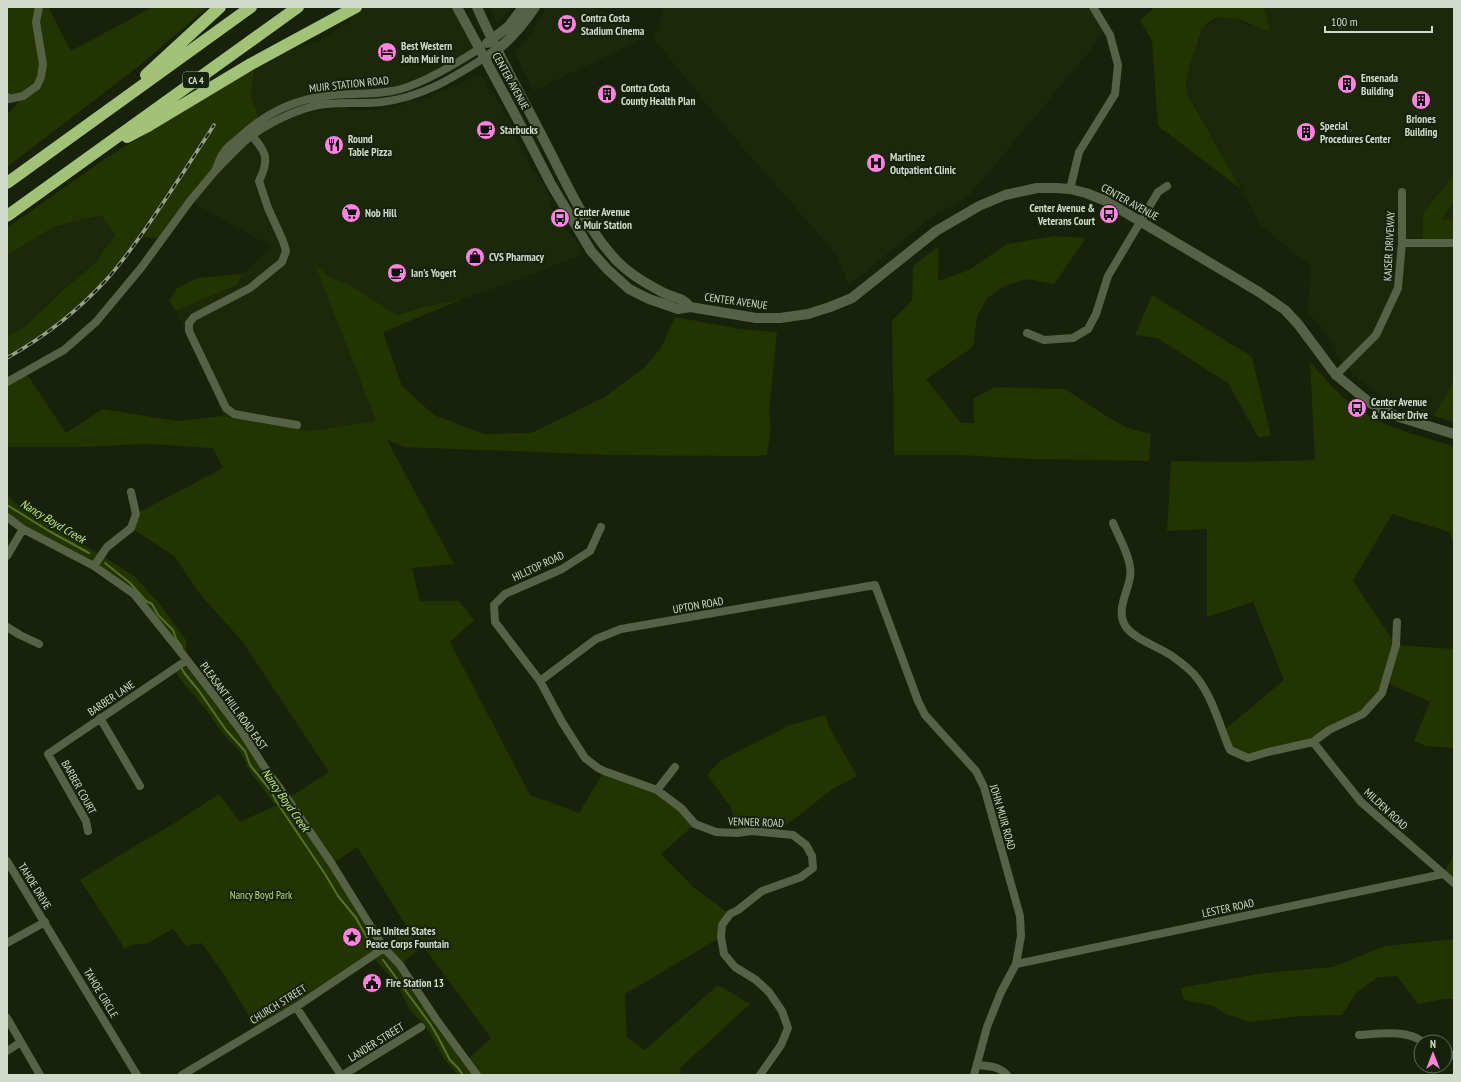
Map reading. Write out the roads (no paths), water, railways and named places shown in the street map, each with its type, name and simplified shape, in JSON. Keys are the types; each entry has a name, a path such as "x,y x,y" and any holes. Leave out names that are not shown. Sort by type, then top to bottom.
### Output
{"highway":[{"path":"100,116 220,7"},
{"name":"CA 4","path":"7,183 251,7"},
{"name":"CA 4","path":"7,216 298,7"},
{"path":"94,153 146,127 251,64 356,7"}],"street":[{"path":"7,97 9,99 23,96 37,86 41,76 43,64 36,22 39,7"},
{"name":"CENTER AVENUE","path":"457,7 551,184 591,251 607,269 630,289 650,299 678,309 690,307 756,318 780,318 808,314 852,298 933,233 979,206 1004,195 1020,191 1037,188 1070,189 1086,193 1106,201 1259,292 1284,310 1298,324 1336,375 1370,403 1396,416 1454,434"},
{"name":"CENTER AVENUE","path":"477,7 497,50 564,180 596,236 617,261 637,278 666,294 684,300 690,307"},
{"path":"479,49 509,26 523,7"},
{"path":"484,58 497,50 519,29 535,7"},
{"path":"1070,189 1080,152 1115,94 1118,65 1110,35 1093,7"},
{"name":"MUIR STATION ROAD","path":"249,133 259,120 291,104 310,98 332,95 393,91 413,85 460,61 479,49"},
{"name":"MUIR STATION ROAD","path":"7,382 64,350 96,322 141,268 190,201 215,171 223,152 249,133 306,108 323,104 382,102 412,96 431,88 484,58"},
{"path":"249,133 263,150 266,158 266,168 260,181 268,208 286,251 282,262 250,288 194,317 189,323 189,331 226,408 234,414 297,425"},
{"path":"1027,333 1044,340 1073,338 1088,329 1096,314 1108,276 1158,192 1167,186"},
{"name":"KAISER DRIVEWAY","path":"1336,375 1376,335 1398,288 1402,243 1402,192"},
{"path":"1402,243 1454,243"},
{"path":"94,566 107,547 131,528 136,514 131,492"},
{"name":"PLEASANT HILL ROAD EAST","path":"7,517 23,529 94,566 134,594 242,732 262,765 279,786 326,854 384,948 400,965 436,1019 477,1075"},
{"path":"1112,523 1130,564 1130,577 1122,600 1123,618 1126,626 1134,634 1173,656 1197,678 1212,704 1230,750 1248,758 1313,742 1329,730 1363,714 1382,693 1396,645 1397,622"},
{"name":"HILLTOP ROAD","path":"494,605 505,594 562,569 590,551 601,527"},
{"path":"7,556 23,529"},
{"name":"UPTON ROAD","path":"540,681 596,639 621,629 875,585"},
{"name":"JOHN MUIR ROAD","path":"875,585 918,702 925,715 976,771 984,787 1020,916 1021,936 1016,964 1001,992 987,1027 974,1075"},
{"name":"VENNER ROAD","path":"494,605 495,622 540,681 562,722 585,758 604,771 657,790 681,808 695,824 716,832 737,833 752,831 793,835 806,845 812,856 813,868 801,877 762,891 738,910 730,914 722,925 721,937 724,954 735,968 756,980 769,992 782,1012 788,1028 781,1045 760,1075"},
{"path":"7,627 20,636 39,644"},
{"name":"BARBER LANE","path":"48,754 187,660"},
{"path":"100,718 140,786"},
{"name":"MILDEN ROAD","path":"1313,742 1361,802 1454,883"},
{"name":"BARBER COURT","path":"48,754 86,821 88,831"},
{"path":"657,790 675,767"},
{"name":"TAHOE DRIVE","path":"7,861 45,922"},
{"name":"LESTER ROAD","path":"1016,964 1443,874"},
{"path":"7,943 45,922"},
{"name":"TAHOE CIRCLE","path":"45,922 137,1075"},
{"name":"CHURCH STREET","path":"182,1075 296,1007 384,948"},
{"path":"296,1007 342,1075"},
{"path":"7,1018 40,1075"},
{"name":"LANDER STREET","path":"342,1075 420,1027"},
{"path":"1359,1035 1394,1034 1413,1037"},
{"path":"7,1051 21,1042"},
{"path":"977,1065 992,1066 1005,1072 1007,1075"}],"waterway":[{"name":"Nancy Boyd Creek","path":"7,505 49,531 89,553"},
{"name":"Nancy Boyd Creek","path":"105,563 130,583 146,601 152,604 158,615 173,630 176,639 182,647"},
{"name":"Nancy Boyd Creek","path":"182,669 226,730 245,751 250,765 271,791 338,896 356,918 371,945"},
{"name":"Nancy Boyd Creek","path":"383,960 431,1025 450,1060 463,1075"}],"railway":[{"path":"7,358 60,323 96,291 107,279 142,234 214,125"}],"place":[{"name":"Contra Costa Stadium Cinema","path":"567,24"},
{"name":"Best Western John Muir Inn","path":"387,52"},
{"name":"Ensenada Building","path":"1347,84"},
{"name":"Contra Costa County Health Plan","path":"607,94"},
{"name":"Briones Building","path":"1421,100"},
{"name":"Starbucks","path":"486,130"},
{"name":"Special Procedures Center","path":"1306,132"},
{"name":"Round Table Pizza","path":"334,145"},
{"name":"Martinez Outpatient Clinic","path":"876,163"},
{"name":"Nob Hill","path":"351,213"},
{"name":"Center Avenue & Veterans Court","path":"1109,214"},
{"name":"Center Avenue & Muir Station","path":"560,218"},
{"name":"CVS Pharmacy","path":"475,257"},
{"name":"Ian's Yogert","path":"397,273"},
{"name":"Center Avenue & Kaiser Drive","path":"1357,408"},
{"name":"The United States Peace Corps Fountain","path":"352,937"},
{"name":"Fire Station 13","path":"372,983"}],"park label":[{"name":"Nancy Boyd Park","path":"261,895"}]}
